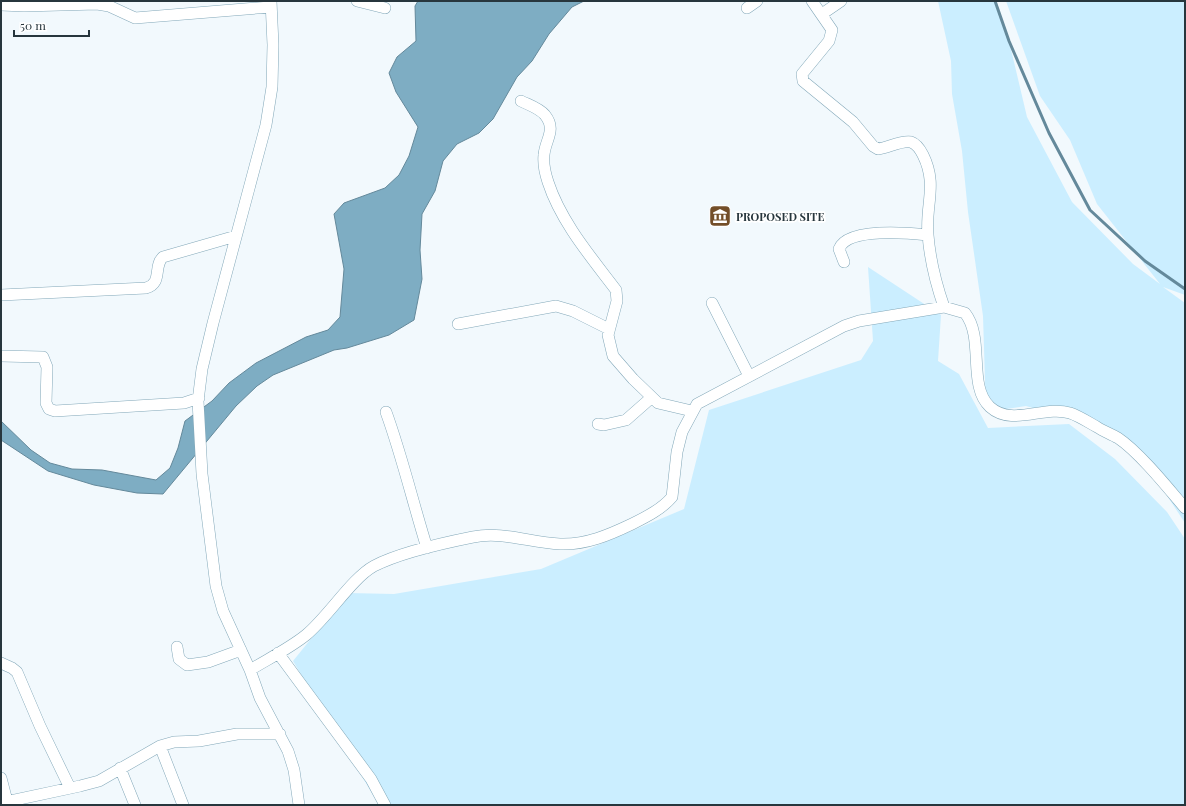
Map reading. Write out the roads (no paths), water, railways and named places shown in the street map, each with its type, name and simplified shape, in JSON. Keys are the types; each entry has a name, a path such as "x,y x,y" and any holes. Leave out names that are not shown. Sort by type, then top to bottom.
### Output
{"street":[{"path":"357,1 385,8"},
{"path":"746,8 757,1"},
{"path":"812,1 832,30 829,40 801,77 803,81 853,122 873,146 878,149 904,142 912,142 918,147 931,175 928,235 937,288 944,307"},
{"path":"822,14 841,1"},
{"path":"1,5 24,6 97,4 109,6 135,18 270,4 273,45 271,95 266,125 202,369 198,400 202,474 216,586 223,611 250,670 260,698 280,734 294,770 299,805"},
{"path":"521,101 540,111 547,120 551,133 544,153 544,168 548,184 566,220 616,290 617,301 608,335 613,356 651,398 662,404 692,411"},
{"path":"844,262 839,249 845,241 873,233 889,232 928,235"},
{"path":"1,295 146,288 156,280 160,262 163,257 236,236"},
{"path":"712,303 750,376"},
{"path":"458,324 556,306 573,311 609,329"},
{"path":"250,670 306,635 366,572 374,566 427,548 489,535 559,544 577,544 594,540 640,520 656,510 672,497 676,452 682,432 697,404 852,323 944,307 965,313 973,326 980,387 983,397 990,407 999,413 1012,416 1063,412 1078,416 1118,439 1137,455 1185,508"},
{"path":"1,356 43,357 47,367 46,403 49,409 55,411 184,403 198,400"},
{"path":"598,424 604,425 626,420 651,398"},
{"path":"386,412 396,439 402,465 427,548"},
{"path":"177,648 179,660 187,665 208,662 241,650"},
{"path":"278,653 372,779 385,805"},
{"path":"1,663 12,668 16,672 70,788"},
{"path":"1,778 6,803 99,781 160,746 174,742 199,741 237,734 280,734"},
{"path":"160,746 183,805"},
{"path":"120,768 135,805"}],"waterway":[{"path":"995,1 1009,41 1049,133 1090,210 1145,261 1185,289"}],"place":[{"name":"PROPOSED SITE","path":"720,216"}]}
